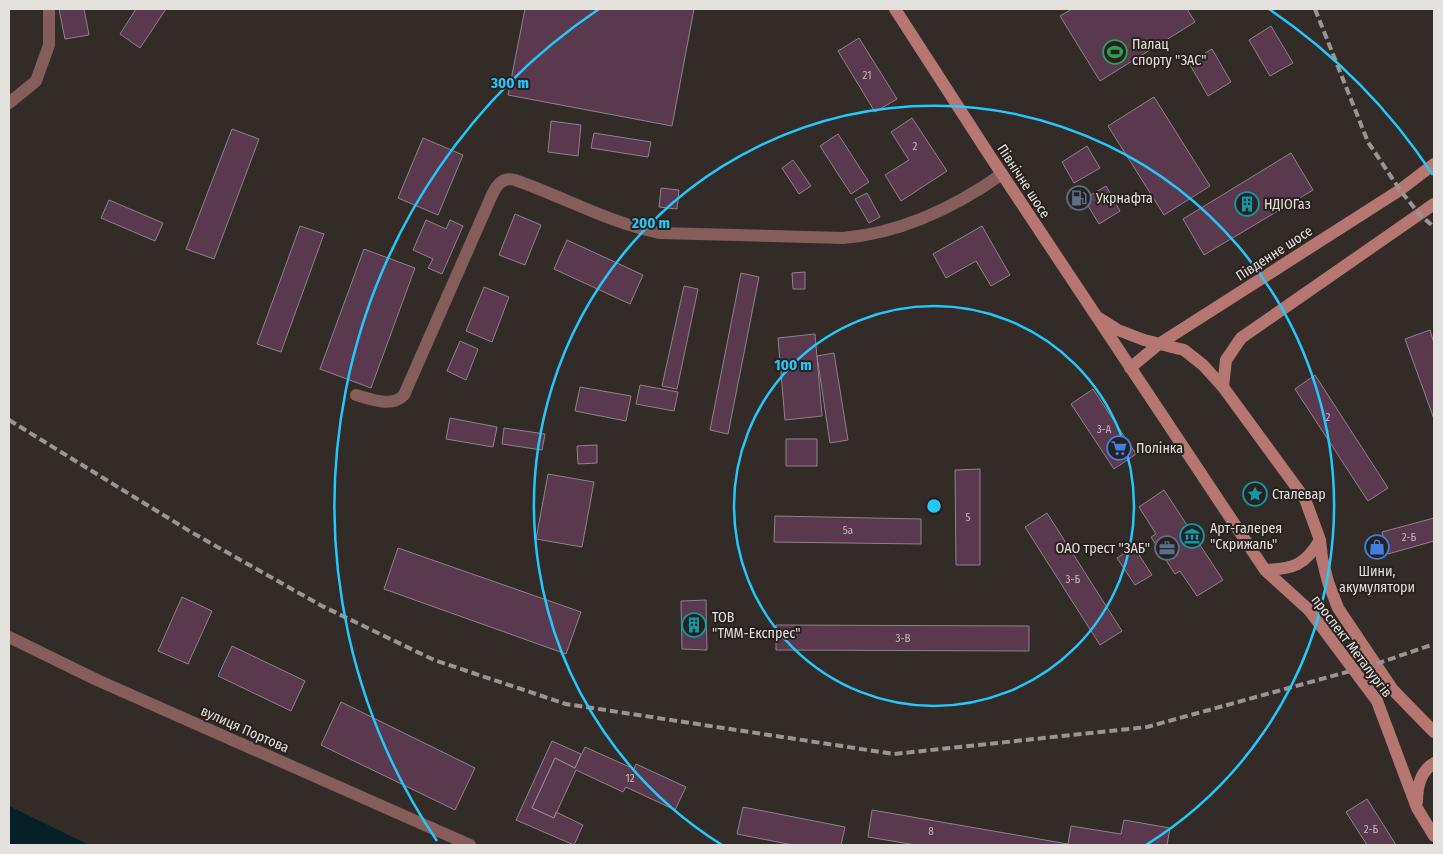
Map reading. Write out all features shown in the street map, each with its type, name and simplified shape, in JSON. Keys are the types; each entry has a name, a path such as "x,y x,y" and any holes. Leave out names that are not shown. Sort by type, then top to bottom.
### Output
{"main road":[{"name":"Північне шосе","path":"896,9 1130,368"},
{"name":"Південне шосе","path":"1130,368 1159,344 1400,190 1434,164"},
{"path":"1223,387 1226,360 1241,338 1434,204"},
{"name":"проспект Металургів","path":"1095,315 1118,330 1159,344 1184,350 1223,387 1305,499 1320,540 1328,582 1338,608 1393,690 1434,732"},
{"name":"проспект Металургів","path":"1130,368 1266,570 1310,610 1377,701 1417,808 1434,836"},
{"path":"1266,570 1284,570 1305,561 1320,540"},
{"path":"1417,808 1419,783 1428,766 1434,763"}],"street":[{"path":"9,103 36,81 49,45 49,9"},
{"path":"356,395 391,402 398,400 404,395 492,195 499,184 508,178 613,220 636,228 660,233 843,238 887,232 924,218 977,192 1002,174"},
{"name":"вулиця Портова","path":"9,637 97,680 470,845"}],"water":[{"path":"9,806 89,845 9,845"}],"building":[{"path":"59,9 84,9 89,35 65,39"},
{"path":"136,9 166,9 140,48 120,34"},
{"path":"525,9 694,9 672,126 508,95"},
{"name":"Палац спорту \"ЗАС\"","path":"1072,9 1187,9 1195,22 1100,81 1060,16"},
{"path":"1271,26 1293,63 1270,76 1249,40"},
{"path":"859,38 897,99 875,112 838,51"},
{"path":"1212,49 1231,82 1208,96 1189,63"},
{"path":"1154,97 1210,186 1164,215 1108,126"},
{"path":"912,118 947,171 901,201 885,175 909,160 891,132"},
{"path":"551,121 581,125 578,156 548,152"},
{"path":"232,129 259,139 214,259 186,249"},
{"path":"594,133 651,142 648,157 591,148"},
{"path":"838,134 869,182 851,194 820,146"},
{"path":"423,138 463,155 438,215 398,198"},
{"path":"1087,146 1100,168 1074,183 1062,162"},
{"name":"НДІОГаз","path":"1291,153 1313,190 1204,255 1183,219"},
{"path":"793,160 811,186 799,194 782,168"},
{"path":"1106,186 1120,211 1099,224 1084,199"},
{"path":"661,188 679,190 677,209 659,207"},
{"path":"867,193 880,217 869,223 855,199"},
{"path":"109,200 163,223 155,241 101,218"},
{"path":"515,214 541,225 525,265 499,255"},
{"path":"426,220 446,229 450,220 463,226 442,274 428,268 433,259 413,250"},
{"path":"300,226 324,234 281,352 257,344"},
{"path":"982,226 1010,275 991,286 976,261 946,278 933,254"},
{"path":"567,240 643,275 630,304 554,269"},
{"path":"364,249 415,268 371,388 320,369"},
{"path":"805,272 805,289 793,289 792,273"},
{"path":"741,273 759,277 728,434 710,430"},
{"path":"684,286 698,289 677,389 662,386"},
{"path":"484,287 509,297 492,342 466,331"},
{"path":"1430,330 1434,343 1434,419 1405,339"},
{"path":"815,334 822,416 785,420 778,338"},
{"path":"460,341 478,349 466,380 447,371"},
{"path":"834,353 848,440 830,443 817,356"},
{"path":"1315,375 1388,488 1368,501 1295,389"},
{"path":"640,385 678,392 674,411 636,404"},
{"path":"580,387 631,396 626,421 575,411"},
{"path":"1093,389 1136,454 1114,469 1071,404"},
{"path":"450,418 497,427 493,447 446,439"},
{"path":"504,428 545,434 542,450 502,444"},
{"path":"786,439 817,439 817,466 786,466"},
{"path":"597,445 597,463 578,464 577,446"},
{"path":"980,469 980,565 956,565 955,470"},
{"path":"548,474 594,482 582,547 536,539"},
{"path":"1164,490 1223,580 1197,596 1180,571 1175,574 1151,537 1156,534 1139,507"},
{"path":"1047,513 1122,631 1100,645 1025,527"},
{"path":"775,516 921,519 921,544 774,542"},
{"path":"1434,518 1434,541 1388,554 1382,532"},
{"path":"1134,547 1152,575 1135,585 1117,558"},
{"path":"398,548 581,612 566,654 384,589"},
{"path":"182,597 212,611 188,664 158,651"},
{"name":"ТОВ \"ТММ-Експрес\"","path":"706,600 707,650 682,649 681,601"},
{"path":"776,625 1029,626 1029,651 776,650"},
{"path":"232,646 305,681 291,711 218,676"},
{"path":"341,702 475,768 455,810 321,745"},
{"path":"552,741 581,754 575,768 555,758 532,808 554,818 556,812 583,825 574,845 516,820"},
{"path":"585,747 634,769 636,764 686,787 675,810 626,787 623,792 576,770 554,818 532,808 555,758 575,768"},
{"path":"1367,799 1396,845 1367,845 1346,812"},
{"path":"743,807 845,827 841,845 793,845 737,834"},
{"path":"872,810 1068,844 1071,826 1121,834 1124,820 1170,828 1167,845 916,845 868,837"}],"railway":[{"path":"1315,9 1368,142 1400,190 1420,215 1434,227"},
{"path":"9,420 191,532 322,606 434,660 566,704 894,754 1147,727 1376,664 1434,644"}],"place":[{"name":"Палац спорту \"ЗАС\"","path":"1115,52"},
{"name":"Укрнафта","path":"1079,198"},
{"name":"НДІОГаз","path":"1247,204"},
{"name":"Полінка","path":"1119,448"},
{"name":"Сталевар","path":"1255,494"},
{"name":"Арт-галерея \"Скрижаль\"","path":"1192,536"},
{"name":"Шини, акумулятори","path":"1377,547"},
{"name":"ОАО трест \"ЗАБ\"","path":"1167,548"},
{"name":"ТОВ \"ТММ-Експрес\"","path":"694,625"}]}
